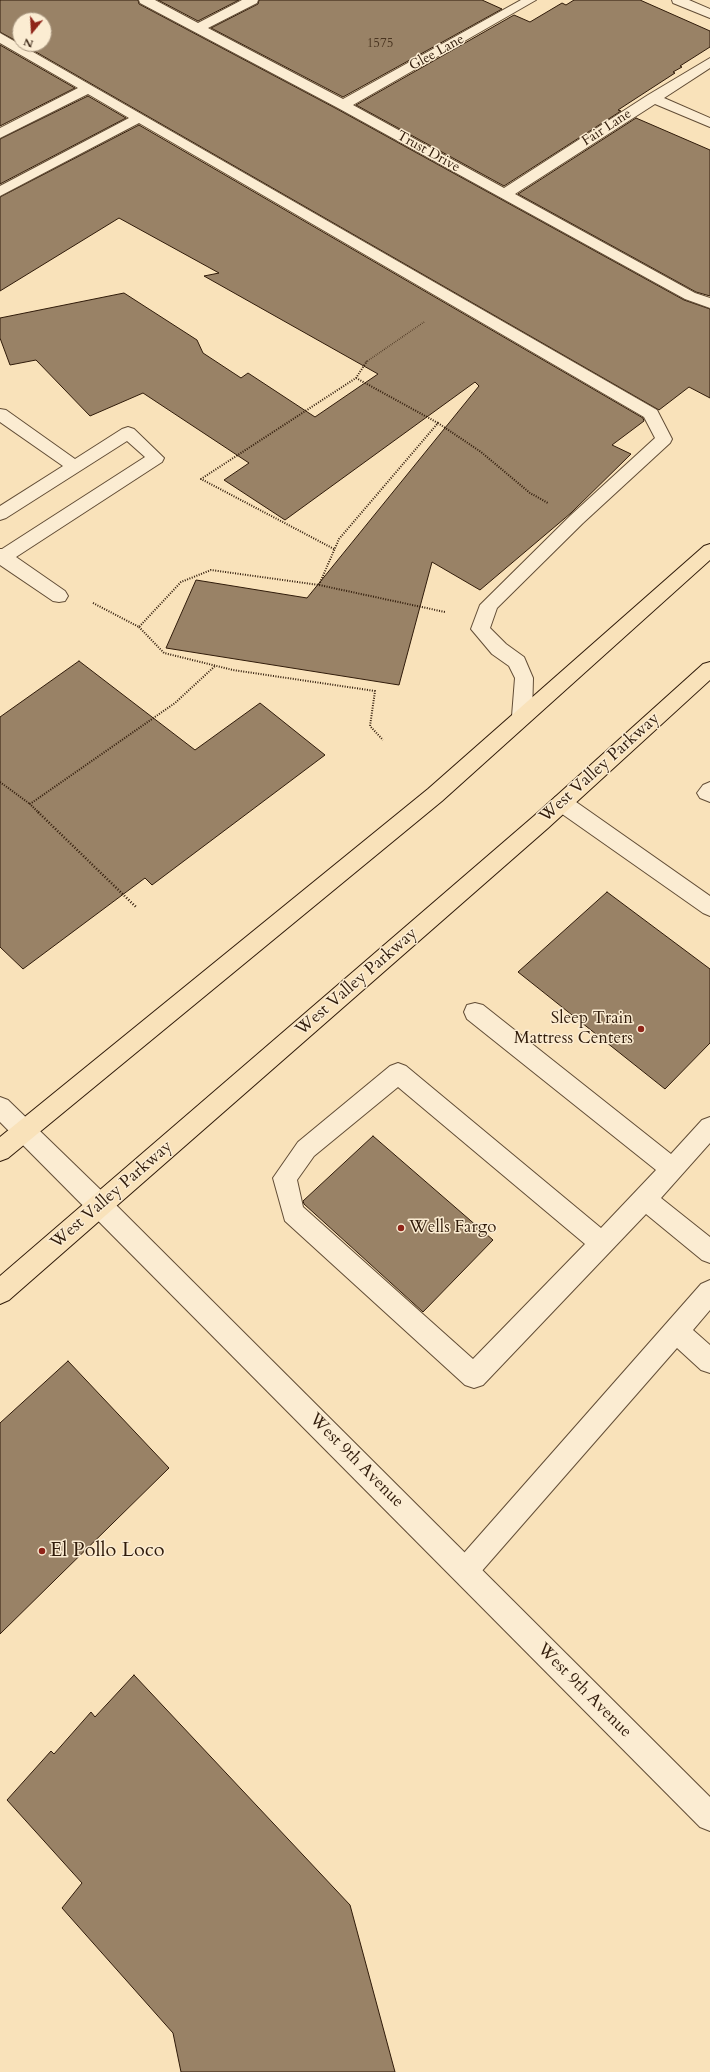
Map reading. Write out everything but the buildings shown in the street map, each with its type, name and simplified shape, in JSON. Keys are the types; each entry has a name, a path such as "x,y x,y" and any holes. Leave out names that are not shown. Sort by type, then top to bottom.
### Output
{"main road":[{"path":"0,1151 435,796 522,716 710,550"},
{"name":"West Valley Parkway","path":"0,1292 562,803 710,669"}],"street":[{"name":"Trust Drive","path":"145,0 343,106 690,296 710,302"},
{"path":"198,28 252,0"},
{"name":"Glee Lane","path":"343,106 530,0"},
{"path":"678,0 710,14"},
{"path":"0,37 651,414 664,440 577,519 489,606 480,629 499,649 517,662 524,678 522,716"},
{"name":"Fair Lane","path":"505,194 710,62"},
{"path":"0,134 88,88"},
{"path":"653,98 710,123"},
{"path":"0,192 139,118"},
{"path":"0,414 74,466"},
{"path":"0,514 128,433 156,458 1,557 59,596"},
{"path":"562,803 710,907"},
{"path":"475,1012 672,1169"},
{"path":"602,1243 398,1073 306,1149 286,1178 293,1213 474,1376 645,1199 710,1127"},
{"name":"West 9th Avenue","path":"0,1107 100,1205 710,1817"},
{"path":"645,1199 710,1252"},
{"path":"465,1571 710,1292"},
{"path":"676,1331 710,1361"}],"path":[{"path":"334,549 201,479 356,378 368,360 424,322"},
{"path":"356,378 438,423 481,452 530,493 577,519"},
{"path":"319,585 338,539 438,423"},
{"path":"139,627 181,582 211,570 319,585 444,612"},
{"path":"93,603 139,627 164,653 215,666 375,692 370,726 383,740"},
{"path":"30,804 175,703 215,666"},
{"path":"0,782 30,804 136,907"}],"place":[{"name":"Sleep Train Mattress Centers","path":"641,1029"},
{"name":"Wells Fargo","path":"401,1228"},
{"name":"El Pollo Loco","path":"42,1551"}]}
